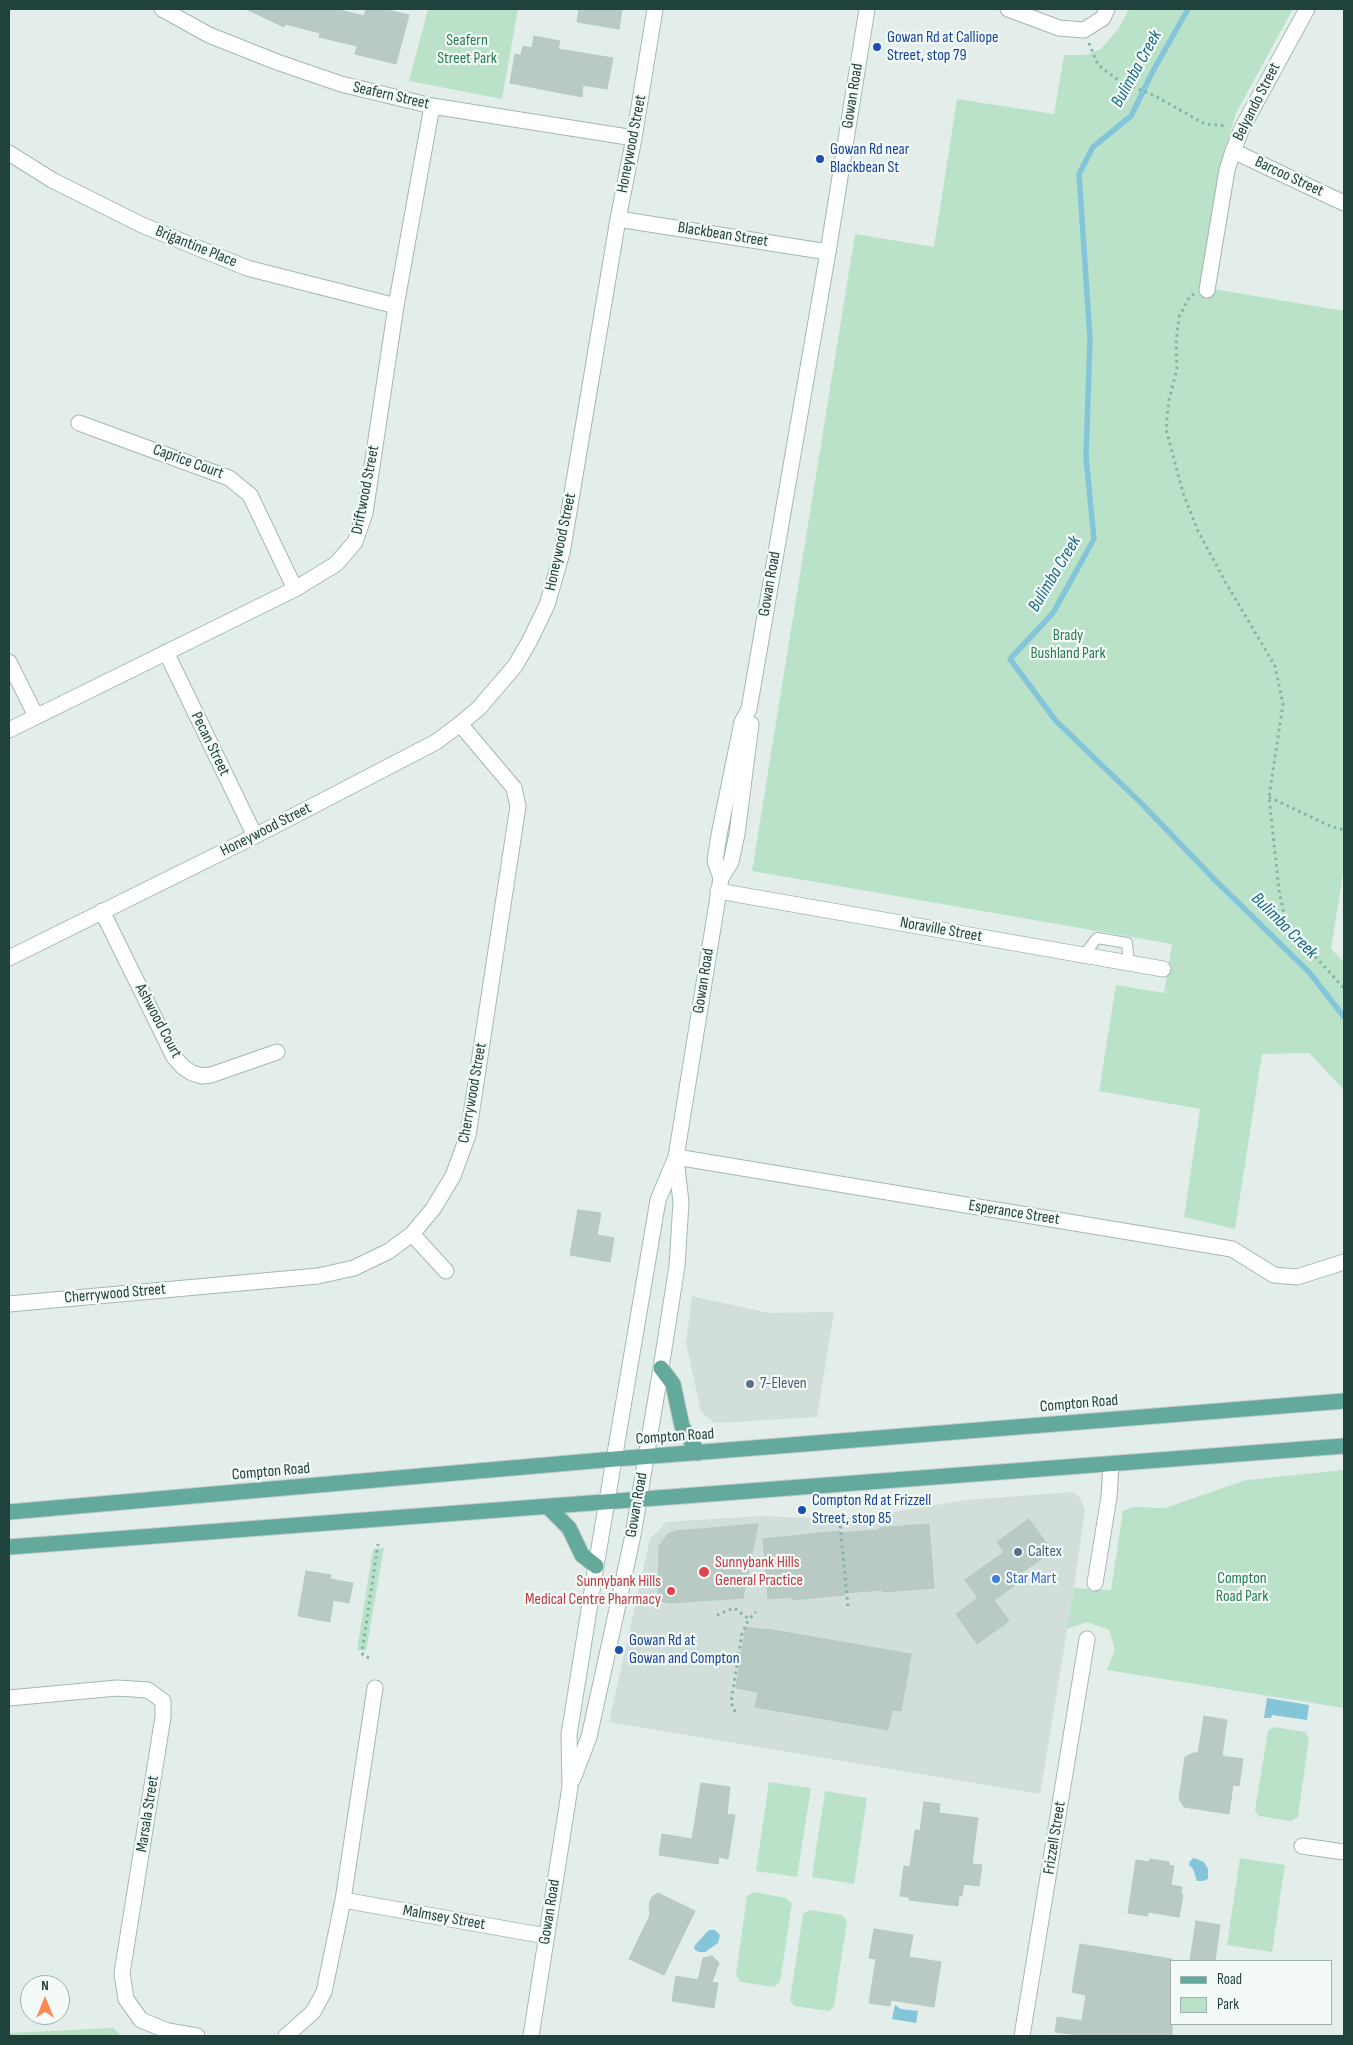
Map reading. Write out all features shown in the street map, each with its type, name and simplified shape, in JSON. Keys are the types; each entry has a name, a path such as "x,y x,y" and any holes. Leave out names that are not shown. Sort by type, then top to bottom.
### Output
{"main road":[{"path":"661,1368 673,1384 682,1426 698,1453"},
{"name":"Compton Road","path":"9,1512 615,1459 1344,1401"},
{"path":"9,1547 105,1538 549,1508 1344,1446"},
{"path":"549,1508 569,1528 582,1556 596,1566"}],"street":[{"name":"Seafern Street","path":"162,9 209,35 277,62 341,84 432,106 634,138"},
{"name":"Honeywood Street","path":"9,958 255,836 436,742 479,708 514,666 529,642 547,605 557,576 655,9"},
{"name":"Gowan Road","path":"531,2036 570,1788 569,1735 596,1566 658,1200 676,1157 719,884 715,861 719,835 742,722 748,709 828,252 867,9"},
{"path":"1008,9 1059,28 1084,30 1102,18 1108,9"},
{"name":"Belyando Street","path":"1207,290 1227,170 1233,151 1242,128 1307,9"},
{"name":"Driftwood Street","path":"9,730 295,589 336,564 355,542 364,513 396,306 432,106"},
{"name":"Barcoo Street","path":"1233,151 1344,203"},
{"name":"Brigantine Place","path":"9,153 52,180 142,225 247,268 396,306"},
{"name":"Blackbean Street","path":"618,219 828,252"},
{"name":"Caprice Court","path":"79,423 229,478 250,495 295,589"},
{"name":"Pecan Street","path":"166,652 255,836"},
{"path":"9,662 36,716"},
{"name":"Cherrywood Street","path":"9,1304 318,1276 354,1268 389,1252 412,1234 433,1209 453,1176 468,1135 518,817 518,806 514,788 460,724"},
{"name":"Noraville Street","path":"719,884 1163,970"},
{"name":"Ashwood Court","path":"102,912 174,1057 183,1067 192,1073 202,1076 211,1075 277,1052"},
{"name":"Gowan Road","path":"570,1788 589,1737 633,1535 677,1266 681,1202 676,1157"},
{"name":"Esperance Street","path":"676,1157 1232,1248 1274,1275 1297,1277 1344,1262"},
{"path":"412,1234 446,1271"},
{"path":"1095,1583 1109,1498 1111,1464"},
{"name":"Frizzell Street","path":"1022,2036 1087,1639"},
{"name":"Marsala Street","path":"9,1698 117,1688 148,1690 163,1701 164,1717 122,1973 126,1999 142,2020 168,2031 197,2036"},
{"path":"286,2036 313,2012 324,1992 343,1900 375,1688"},
{"path":"1302,1846 1344,1852"},
{"name":"Malmsey Street","path":"343,1900 546,1936"}],"path":[{"path":"1084,30 1098,65 1121,82 1155,96 1205,124 1230,126"},
{"path":"1207,290 1190,296 1178,317 1176,344 1178,369 1169,400 1166,429 1183,493 1198,531 1275,666 1283,704 1269,797 1279,890 1285,919 1297,937 1344,988"},
{"path":"1269,797 1330,826 1344,830"},
{"path":"839,1513 848,1607"},
{"path":"369,1658 363,1655 362,1652 378,1544"},
{"path":"717,1615 734,1608 749,1619"},
{"path":"735,1712 731,1702 742,1634 749,1619 756,1612"}],"shaded area":[{"path":"692,1296 768,1313 834,1312 817,1417 715,1423 701,1412 686,1343"},
{"path":"1073,1492 1080,1498 1085,1510 1040,1794 609,1722 650,1539 666,1522 762,1516 832,1519 870,1516 966,1500"}],"green space":[{"name":"Seafern Street Park","path":"428,9 518,9 502,99 409,81"},
{"name":"Brady Bushland Park","path":"1129,9 1293,9 1236,113 1223,157 1202,287 1344,311 1344,867 1331,949 1344,962 1344,1090 1309,1053 1262,1054 1235,1229 1184,1217 1200,1109 1099,1091 1116,985 1164,993 1172,944 752,871 855,234 934,247 957,99 1054,114 1064,55 1085,55 1101,49 1119,28"},
{"name":"Compton Road Park","path":"1344,1470 1344,1708 1107,1670 1115,1649 1109,1630 1087,1622 1067,1629 1074,1588 1111,1590 1123,1511 1133,1507 1165,1508 1246,1480"},
{"path":"384,1548 366,1651 357,1650 373,1549"},
{"path":"1274,1727 1305,1732 1309,1738 1298,1817 1291,1821 1259,1816 1255,1810 1268,1731"},
{"path":"769,1782 811,1788 797,1877 756,1871"},
{"path":"825,1791 867,1798 854,1884 812,1877"},
{"path":"1240,1858 1285,1865 1272,1952 1227,1945"},
{"path":"754,1892 786,1898 792,1904 780,1981 774,1987 741,1982 736,1975 747,1896"},
{"path":"809,1910 842,1915 847,1921 834,2007 829,2011 794,2006 790,2000 803,1914"},
{"path":"114,2028 121,2036 9,2036 9,2033"}],"water":[{"path":"1267,1698 1309,1705 1307,1720 1272,1715 1271,1718 1264,1718"},
{"path":"1194,1858 1204,1862 1208,1869 1208,1879 1197,1881 1193,1869 1189,1865 1190,1861"},
{"path":"709,1930 715,1930 720,1935 718,1943 705,1952 695,1950 694,1946"},
{"path":"895,2005 901,2009 918,2011 916,2023 892,2019"}],"building":[{"path":"246,9 336,9 364,16 366,9 383,9 409,15 396,64 355,54 357,46 319,37 320,33 285,24 284,27"},
{"path":"579,9 622,9 619,29 577,22"},
{"path":"534,36 560,41 558,49 613,58 607,89 583,85 582,97 510,83 515,54 521,55 523,46 532,48"},
{"path":"578,1210 601,1213 597,1235 614,1238 610,1262 570,1255"},
{"path":"1029,1519 1052,1551 1020,1574 1024,1579 994,1600 1009,1621 977,1644 956,1614 978,1598 965,1580 1004,1552 997,1542"},
{"name":"Sunnybank Hills General Practice","path":"758,1524 743,1598 669,1603 658,1600 659,1546 668,1534 676,1531"},
{"path":"929,1524 934,1588 844,1593 844,1595 792,1600 792,1597 768,1599 763,1539"},
{"path":"306,1571 331,1575 330,1579 353,1583 349,1603 333,1600 330,1622 298,1616"},
{"path":"746,1627 911,1654 901,1711 892,1710 888,1730 755,1707 758,1692 736,1688"},
{"path":"1204,1716 1227,1720 1222,1756 1243,1759 1239,1786 1233,1785 1229,1814 1184,1807 1179,1799 1185,1757 1198,1753"},
{"path":"701,1783 730,1787 727,1814 735,1815 728,1859 719,1857 718,1864 659,1855 662,1834 692,1839"},
{"path":"924,1802 940,1804 939,1813 978,1818 972,1864 982,1865 979,1886 964,1884 962,1896 959,1896 958,1906 909,1900 909,1897 900,1896 904,1866 910,1867 915,1830 920,1831"},
{"path":"1150,1859 1169,1862 1169,1865 1174,1866 1171,1885 1182,1887 1181,1894 1183,1895 1179,1917 1148,1912 1148,1916 1128,1913 1136,1860 1149,1862"},
{"path":"658,1893 695,1911 664,1975 629,1959 650,1915 649,1904 652,1897"},
{"path":"1196,1921 1220,1925 1215,1960 1190,1960"},
{"path":"874,1929 913,1935 909,1957 941,1962 934,2007 891,2000 890,2006 869,2003 876,1959 869,1958"},
{"path":"1080,1944 1172,1959 1170,1960 1170,2025 1172,2025 1172,2036 1087,2036 1055,2032 1057,2017 1082,2021 1086,1995 1072,1992"},
{"path":"712,1956 719,1963 712,1982 718,1983 714,2008 672,2001 676,1976 698,1980 703,1958"}],"waterway":[{"name":"Bulimba Creek","path":"1188,9 1153,71 1131,116 1093,147 1079,174 1090,339 1086,457 1094,539 1053,613 1010,659 1056,721 1141,803 1215,880 1309,972 1344,1017"}],"place":[{"name":"Gowan Rd at Calliope Street, stop 79","path":"877,47"},
{"name":"Gowan Rd near Blackbean St","path":"820,159"},
{"name":"7-Eleven","path":"750,1384"},
{"name":"Compton Rd at Frizzell Street, stop 85","path":"802,1510"},
{"name":"Caltex","path":"1018,1552"},
{"name":"Sunnybank Hills General Practice","path":"704,1572"},
{"name":"Star Mart","path":"996,1579"},
{"name":"Sunnybank Hills Medical Centre Pharmacy","path":"671,1591"},
{"name":"Gowan Rd at Gowan and Compton","path":"619,1650"}]}
